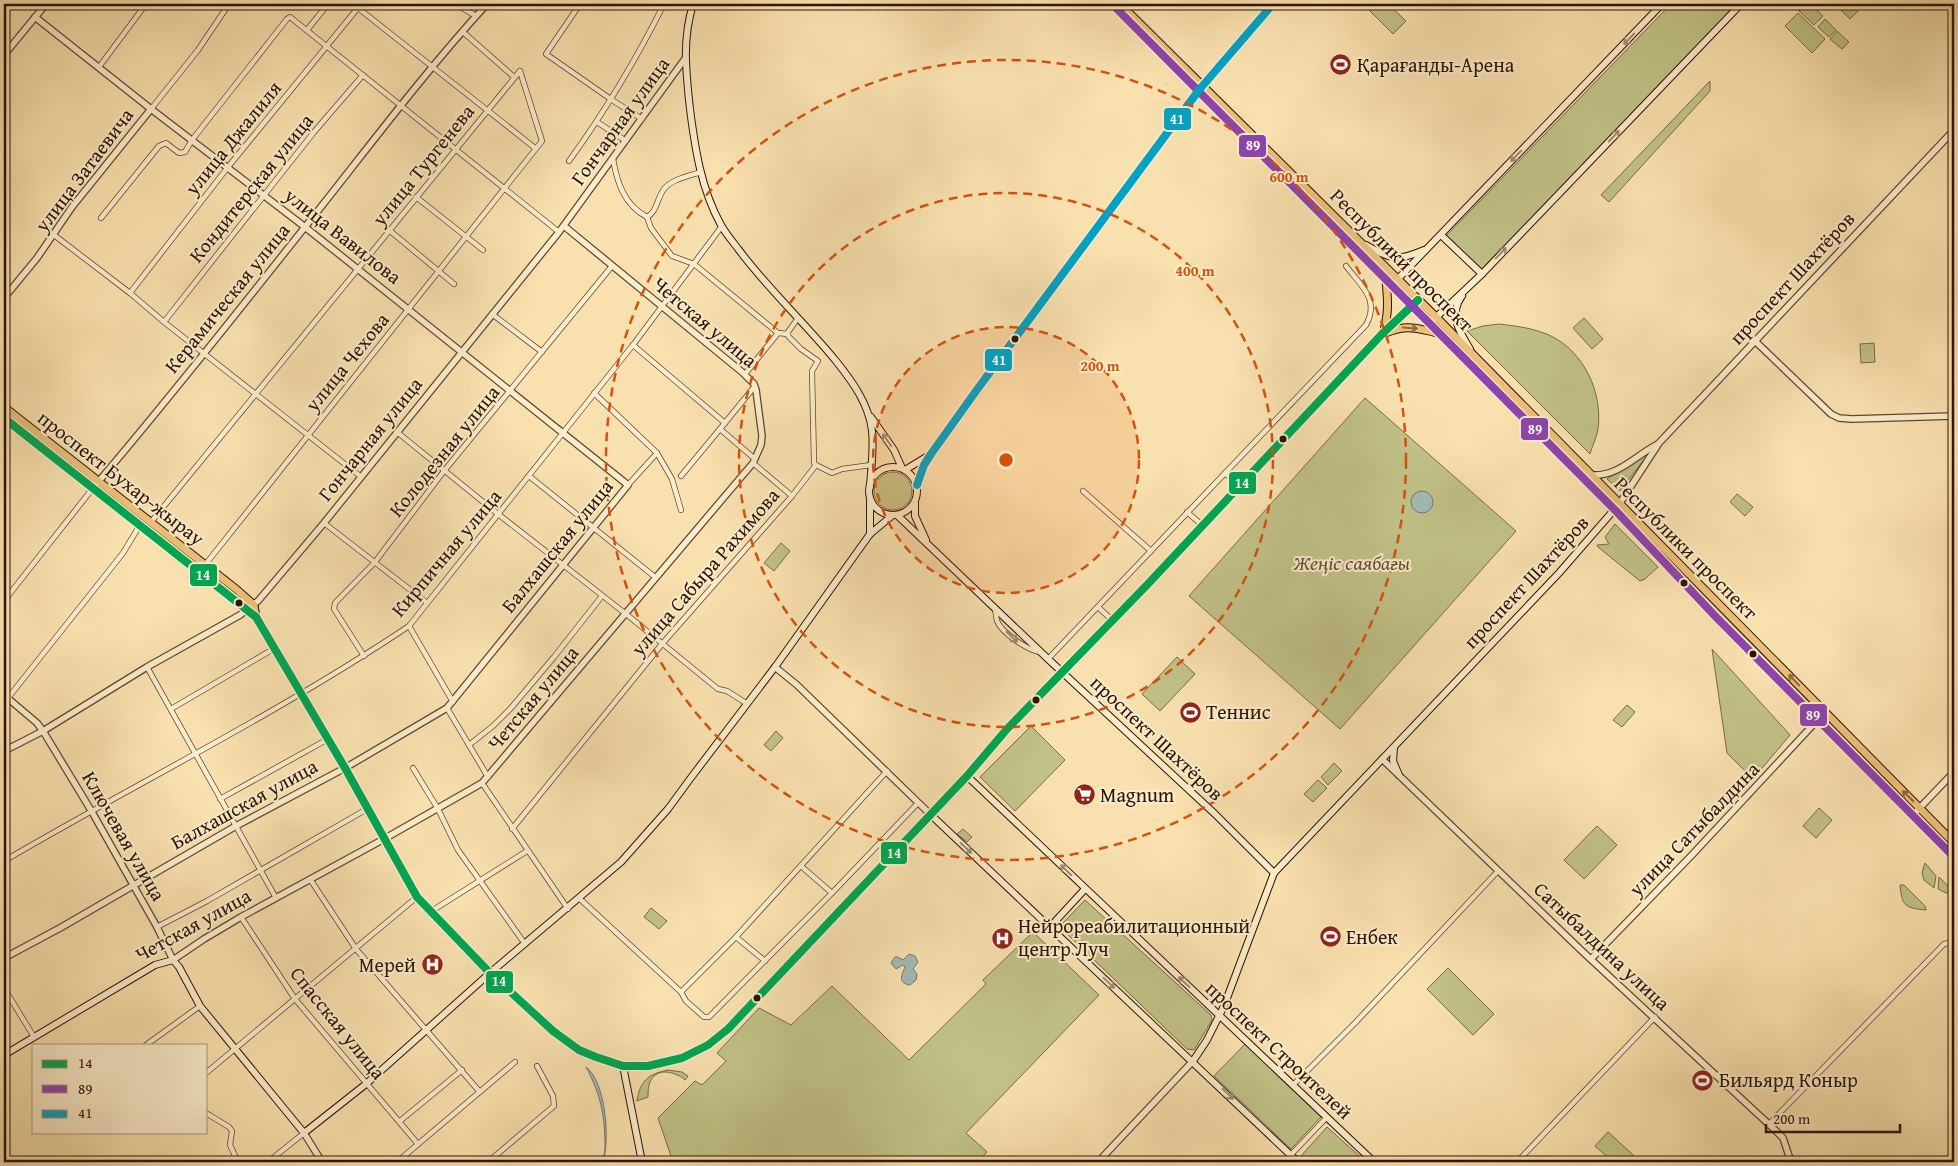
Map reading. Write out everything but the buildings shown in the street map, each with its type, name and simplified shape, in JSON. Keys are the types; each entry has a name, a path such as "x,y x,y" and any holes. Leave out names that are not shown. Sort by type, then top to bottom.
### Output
{"main road":[{"path":"693,4 685,38 684,60 701,172 712,206 722,226 750,265 850,379 868,414 894,450 903,469"},
{"name":"Республики проспект","path":"1112,4 1362,243 1954,843"},
{"name":"Республики проспект","path":"1120,4 1388,283 1614,510 1716,617 1954,857"},
{"path":"1382,334 1388,311 1388,283 1398,279 1662,4"},
{"path":"1429,324 1479,276 1741,4"},
{"path":"929,546 915,516 914,509 917,485 931,454 1201,88"},
{"path":"1441,235 1479,276"},
{"path":"1362,243 1386,257 1403,258 1427,249"},
{"path":"1475,356 1458,331 1456,308 1460,298 1479,276"},
{"path":"251,608 418,897 430,912 524,1006 564,1040 579,1050 623,1066 648,1066 682,1058 708,1045 728,1029 966,776 1007,729 1382,334 1418,300"},
{"path":"1382,334 1410,327 1438,333"},
{"name":"проспект Бухар-жырау","path":"4,407 204,564 251,608"},
{"path":"868,414 872,430 870,534"},
{"name":"проспект Бухар-жырау","path":"4,418 140,525 251,608"},
{"path":"903,469 931,454"},
{"path":"870,487 871,481 880,471 892,467 903,469 910,474 917,485"},
{"path":"870,495 872,503 878,509 895,515"},
{"path":"304,1133 366,1084 490,973 580,899 634,848 668,809 775,667 870,534 895,515 909,509 916,497"},
{"name":"проспект Шахтёров","path":"1193,1061 1207,1040 1219,1016 1239,969 1274,873 1562,569 1620,503"},
{"name":"проспект Шахтёров","path":"895,515 1215,814 1274,873"},
{"path":"1396,744 1392,759 1399,775"},
{"name":"проспект Строителей","path":"966,776 1374,1162"},
{"path":"930,814 1298,1162"},
{"path":"1050,927 1085,889"},
{"name":"Ключевая улица","path":"173,960 200,1006 304,1133"},
{"name":"Четская улица","path":"4,1055 155,964 173,960"},
{"path":"623,1066 642,1162"}],"street":[{"path":"4,55 46,4"},
{"path":"99,67 146,4"},
{"path":"151,109 198,50 229,4"},
{"path":"307,30 328,4"},
{"path":"455,4 476,16"},
{"name":"Керамическая улица","path":"4,601 98,481 305,227 401,104 487,4"},
{"path":"580,4 546,54 642,119"},
{"path":"569,161 612,100 628,69 641,50 664,4"},
{"path":"1201,88 1272,4"},
{"path":"359,6 535,148"},
{"name":"улица Джалиля","path":"130,293 228,167 359,6"},
{"name":"улица Вавилова","path":"35,16 151,109 265,195 409,308 628,485"},
{"path":"101,218 159,146 166,143 181,153 185,152 192,140 287,19 292,18 559,232"},
{"path":"463,32 514,77"},
{"name":"Гончарная улица","path":"4,751 43,731 147,667 251,608 324,523 461,351 564,226 684,60"},
{"name":"улица Тургенева","path":"151,522 486,110 520,71 542,141 535,148"},
{"name":"Кондитерская улица","path":"164,322 314,132 362,75"},
{"name":"улица Затаевича","path":"4,298 54,236 72,207 151,109"},
{"path":"597,122 626,142"},
{"name":"проспект Шахтёров","path":"1620,503 1659,443 1954,130"},
{"name":"улица Чехова","path":"204,564 535,148"},
{"path":"613,159 617,180 623,195 647,216 651,228 672,256 694,264 778,333 788,334 801,349 818,361 812,371 814,463 832,473 842,469 871,465"},
{"path":"647,216 653,213 663,190 670,184 701,172"},
{"path":"416,197 483,250"},
{"name":"Четская улица","path":"173,960 241,917 438,809 488,777 754,461 761,445 762,436 755,386 745,374 564,226"},
{"name":"Кирпичная улица","path":"4,861 195,755 364,656 409,626 426,602 633,346 722,226"},
{"path":"389,230 454,284"},
{"path":"54,236 130,293 164,322 360,476"},
{"name":"Колодезная улица","path":"364,656 334,606 375,562 444,471 612,266"},
{"path":"1048,659 1369,320 1372,305 1366,290 1346,266"},
{"path":"492,314 542,352"},
{"path":"788,334 798,318"},
{"path":"745,374 778,333"},
{"path":"1755,341 1831,414 1839,418 1852,420 1954,416"},
{"path":"633,346 725,423"},
{"path":"681,476 755,386"},
{"path":"594,393 657,453 672,479 681,510"},
{"path":"720,429 792,496"},
{"path":"397,432 718,689 727,691 746,703"},
{"path":"1592,475 1609,474 1627,465 1659,443"},
{"name":"Балхашская улица","path":"4,958 236,826 345,768 447,708 628,485 657,453"},
{"name":"улица Сабыра Рахимова","path":"512,829 662,644 792,496 816,465"},
{"path":"1225,473 1239,486"},
{"path":"529,476 655,577"},
{"path":"1082,491 1151,551"},
{"path":"1187,512 1202,525"},
{"path":"324,523 426,602"},
{"path":"6,696 123,553 140,525"},
{"path":"469,745 507,713 602,596"},
{"path":"1098,607 1112,620"},
{"path":"409,626 453,702"},
{"path":"171,709 275,648"},
{"path":"147,667 276,898"},
{"path":"775,667 797,685 930,814"},
{"name":"Ключевая улица","path":"6,696 43,731 92,812 157,927 173,960"},
{"path":"447,708 488,777"},
{"path":"1818,719 1825,712"},
{"name":"улица Сатыбалдина","path":"1591,959 1698,849 1818,719"},
{"name":"Балхашская улица","path":"220,799 328,739"},
{"name":"Сатыбалдина улица","path":"1382,759 1591,959 1783,1138 1791,1162"},
{"path":"413,768 438,809 458,850 526,945"},
{"path":"681,992 736,937 887,771"},
{"path":"1913,815 1954,772"},
{"path":"482,782 526,851 568,909"},
{"path":"580,899 681,992 686,1001 704,1017 710,1017 918,803"},
{"path":"157,927 367,809"},
{"path":"430,912 526,851"},
{"path":"801,866 832,893"},
{"path":"1293,1085 1355,1023 1498,871"},
{"path":"310,879 356,949 479,1091"},
{"path":"208,1071 418,897"},
{"name":"Спасская улица","path":"241,917 295,999 418,1144"},
{"path":"736,937 765,961"},
{"path":"1768,1125 1944,944 1954,942"},
{"path":"4,988 34,1038"},
{"path":"147,1044 200,1006"},
{"path":"1517,1162 1655,1017"},
{"name":"проспект Шахтёров","path":"1098,1162 1193,1061"},
{"path":"397,1162 514,1062"},
{"path":"488,1162 554,1106 553,1096 537,1066"},
{"path":"400,1121 462,1070"},
{"path":"208,1114 229,1127 232,1131 230,1145 238,1162"},
{"path":"1284,1162 1327,1117"},
{"path":"268,1162 304,1133"},
{"name":"Ключевая улица","path":"304,1133 322,1162"}],"green space":[{"path":"1369,4 1388,4 1406,21 1393,34 1366,7"},
{"path":"1671,4 1737,4 1480,271 1446,236"},
{"path":"1806,4 1810,4 1823,16 1814,25 1799,11"},
{"path":"1835,4 1865,4 1850,19"},
{"path":"1798,13 1825,39 1812,53 1785,26"},
{"path":"1825,19 1836,30 1829,37 1818,27"},
{"path":"1837,31 1849,42 1842,49 1830,39"},
{"path":"1710,81 1710,91 1609,202 1601,195"},
{"path":"1584,318 1603,339 1592,349 1573,328"},
{"path":"1499,324 1545,333 1563,343 1582,363 1594,388 1599,415 1597,432 1590,454 1467,331"},
{"path":"1874,343 1875,362 1861,363 1860,344"},
{"name":"Жеңіс саябағы","path":"1365,398 1516,531 1340,729 1189,596"},
{"path":"1646,453 1649,453 1620,491 1607,479"},
{"path":"893,472 906,478 912,491 906,504 893,510 880,504 874,491 880,478"},
{"path":"1737,494 1753,507 1745,516 1730,502"},
{"path":"1627,516 1818,711 1817,713 1625,518"},
{"path":"1615,524 1658,567 1645,579 1640,581 1598,547 1597,545 1609,544 1605,537"},
{"path":"781,543 790,551 774,571 764,563"},
{"path":"1712,649 1790,735 1753,779 1727,753"},
{"path":"1177,657 1195,674 1160,711 1142,694"},
{"path":"1627,705 1635,712 1622,727 1613,720"},
{"path":"1829,722 1913,807 1911,808 1827,723"},
{"path":"1031,726 1065,760 1015,811 980,777"},
{"path":"776,731 783,738 771,751 764,745"},
{"path":"1334,763 1342,771 1328,785 1321,777"},
{"path":"1318,780 1327,788 1313,802 1304,794"},
{"path":"1819,808 1832,820 1816,838 1803,826"},
{"path":"1597,826 1617,845 1584,879 1564,860"},
{"path":"963,829 972,837 967,842 957,834"},
{"path":"1925,863 1936,876 1934,888 1924,880 1922,873"},
{"path":"1939,877 1954,893 1946,893 1938,889"},
{"path":"1900,885 1904,885 1925,906 1926,910 1906,905 1902,897"},
{"path":"1085,900 1211,1015 1212,1020 1194,1050 1187,1049 1064,931 1061,925"},
{"path":"651,908 667,921 659,929 644,917"},
{"path":"1033,932 1099,995 966,1133 987,1152 977,1162 673,1162 658,1118 695,1081 702,1085 726,1061 717,1053 759,1008 791,1025 832,986 909,1060 986,984 983,980"},
{"path":"1448,968 1494,1014 1473,1035 1427,989"},
{"path":"1245,1044 1321,1117 1291,1149 1214,1076"},
{"path":"668,1070 682,1072 688,1076 685,1080 667,1072 659,1073"},
{"path":"658,1073 650,1082 648,1097 637,1101 640,1088 646,1080"},
{"path":"1327,1127 1366,1162 1306,1162 1300,1157"},
{"path":"1608,1132 1641,1162 1613,1162 1595,1146"}],"water":[{"path":"1422,491 1430,494 1433,502 1430,510 1422,513 1414,510 1411,502 1414,494"},
{"path":"909,954 915,956 918,962 913,969 917,974 916,980 910,985 902,981 905,967 903,965 896,969 891,963 895,957 903,960"},
{"path":"586,1067 593,1074 598,1085 605,1112 606,1140 605,1152 603,1162 605,1148 603,1116 599,1096"}],"transit line":[{"name":"89","path":"1112,4 1615,510 1716,617 1954,857"},
{"name":"41","path":"917,485 924,465 976,391 1199,90 1273,4"},
{"name":"14","path":"4,418 256,617 345,768 417,897 490,973 553,1031 579,1050 623,1066 648,1066 682,1058 708,1045 728,1029 967,776 1007,729 1146,586 1382,334 1418,300"}],"place":[{"name":"Қарағанды-Арена","path":"1341,65"},
{"name":"Теннис","path":"1190,712"},
{"name":"Magnum","path":"1084,795"},
{"name":"Енбек","path":"1330,937"},
{"name":"Нейрореабилитационный центр Луч","path":"1002,938"},
{"name":"Мерей","path":"432,965"},
{"name":"Бильярд Коныр","path":"1703,1080"}]}
